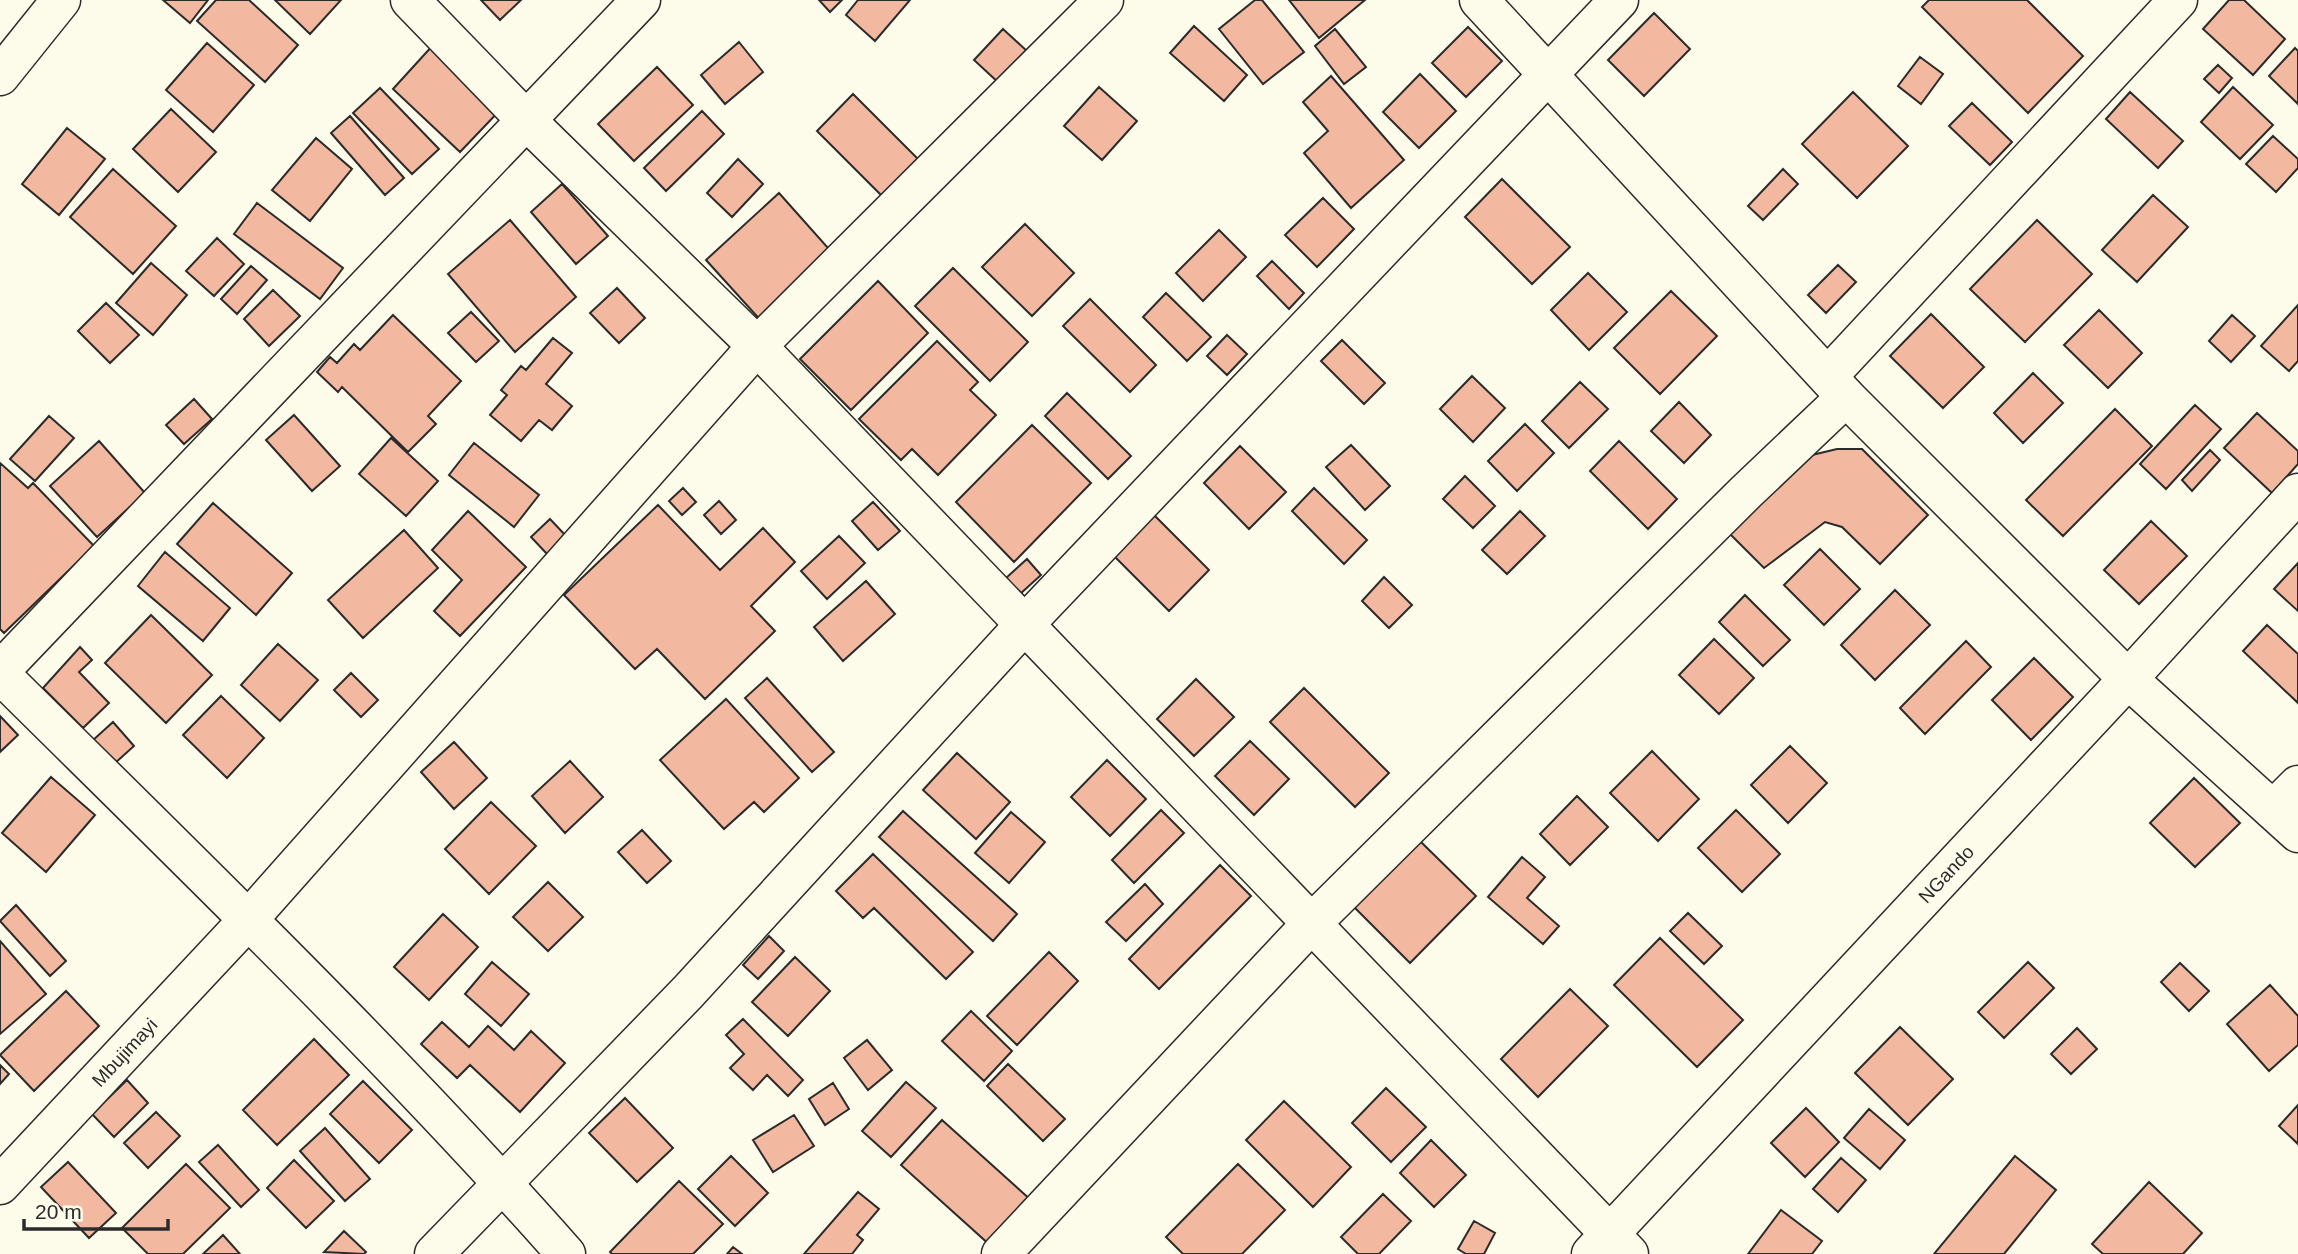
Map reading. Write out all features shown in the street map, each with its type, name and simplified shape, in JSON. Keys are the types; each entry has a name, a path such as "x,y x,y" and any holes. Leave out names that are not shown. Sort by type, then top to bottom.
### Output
{"street":[{"path":"0,76 61,0"},
{"path":"410,0 527,121 757,346 1313,922 1610,1247"},
{"path":"566,1254 502,1182 248,920 0,673 641,0"},
{"name":"Mbujimayi","path":"0,1185 248,920 757,346 1104,0"},
{"path":"1479,0 1837,386 2128,679 2290,809"},
{"path":"433,1254 688,992 1025,624 1619,0"},
{"path":"1000,1254 1313,922 1745,492 2178,0"},
{"name":"NGando","path":"1610,1247 2298,493"}],"building":[{"path":"163,0 208,0 190,23"},
{"path":"216,0 249,0 298,45 265,82 197,21"},
{"path":"275,0 341,0 310,34"},
{"path":"481,0 521,0 500,20"},
{"path":"819,0 842,0 830,12"},
{"path":"858,0 910,0 875,41 846,15"},
{"path":"1255,0 1262,0 1304,52 1263,84 1219,29"},
{"path":"1289,0 1365,0 1319,38"},
{"path":"1929,0 2027,0 2083,56 2028,113 1922,7"},
{"path":"2229,0 2244,0 2285,39 2253,75 2203,29"},
{"path":"1654,13 1690,49 1644,96 1608,60"},
{"path":"1194,26 1247,75 1224,101 1170,53"},
{"path":"1468,27 1502,61 1466,97 1432,63"},
{"path":"1003,29 1028,52 1000,84 974,60"},
{"path":"1335,29 1366,67 1344,84 1315,46"},
{"path":"739,42 763,72 725,104 701,75"},
{"path":"207,43 254,85 213,132 166,90"},
{"path":"434,44 502,108 460,152 393,89"},
{"path":"2295,48 2298,51 2298,104 2269,76"},
{"path":"1920,57 1943,74 1921,104 1898,86"},
{"path":"2218,65 2232,78 2219,93 2204,79"},
{"path":"657,67 693,105 634,161 598,124"},
{"path":"1420,74 1456,111 1419,148 1383,112"},
{"path":"1331,76 1404,160 1351,208 1304,153 1328,131 1303,102"},
{"path":"1099,87 1137,121 1102,160 1064,126"},
{"path":"2233,87 2273,125 2240,159 2201,122"},
{"path":"380,88 439,149 412,174 353,113"},
{"path":"1853,92 1908,146 1857,198 1802,144"},
{"path":"2130,92 2183,141 2158,168 2106,119"},
{"path":"853,94 927,168 891,205 817,131"},
{"path":"1972,103 2012,142 1990,165 1949,126"},
{"path":"171,109 216,152 178,192 133,149"},
{"path":"702,111 724,134 666,191 644,168"},
{"path":"350,116 404,178 385,195 331,133"},
{"path":"67,128 105,159 59,215 22,184"},
{"path":"2273,136 2298,159 2298,168 2276,192 2246,164"},
{"path":"316,138 352,169 310,221 272,190"},
{"path":"738,159 763,184 732,217 707,193"},
{"path":"113,169 176,226 133,274 70,217"},
{"path":"1783,169 1798,184 1763,220 1748,206"},
{"path":"1502,179 1570,247 1532,284 1465,217"},
{"path":"562,184 608,236 576,264 531,212"},
{"path":"779,193 836,257 764,324 706,260"},
{"path":"2153,195 2188,227 2137,282 2102,250"},
{"path":"1323,198 1354,229 1317,267 1285,235"},
{"path":"257,203 343,268 320,299 234,234"},
{"path":"510,220 576,297 515,352 448,274"},
{"path":"2037,220 2092,274 2025,342 1970,289"},
{"path":"1025,224 1074,273 1032,316 982,267"},
{"path":"1219,230 1246,257 1203,301 1176,273"},
{"path":"217,238 244,264 214,296 186,271"},
{"path":"1272,261 1304,293 1289,309 1257,276"},
{"path":"151,263 187,295 153,335 116,303"},
{"path":"1838,265 1856,282 1826,313 1808,295"},
{"path":"251,266 267,280 237,314 221,299"},
{"path":"953,268 1028,342 990,381 915,306"},
{"path":"1588,273 1627,312 1589,350 1551,310"},
{"path":"878,281 928,333 851,410 800,359"},
{"path":"617,288 645,318 619,343 590,313"},
{"path":"273,290 300,316 269,346 244,319"},
{"path":"1671,291 1717,336 1660,394 1614,348"},
{"path":"1166,293 1211,337 1187,361 1143,317"},
{"path":"1090,299 1156,365 1130,392 1063,326"},
{"path":"106,303 139,335 110,363 78,331"},
{"path":"2298,305 2298,361 2289,371 2261,346"},
{"path":"2099,310 2142,353 2108,388 2064,345"},
{"path":"471,312 499,341 476,362 448,333"},
{"path":"1931,314 1984,367 1943,408 1890,356"},
{"path":"393,315 461,381 428,416 436,424 408,452 342,387 338,392 317,372 330,357 337,363 354,344 360,350"},
{"path":"2232,315 2255,336 2231,362 2209,341"},
{"path":"1227,335 1247,354 1227,375 1207,356"},
{"path":"553,338 572,353 546,384 572,406 552,430 539,420 521,441 490,415 507,395 501,390 521,366 526,370"},
{"path":"1342,340 1385,383 1364,404 1321,361"},
{"path":"937,341 978,382 970,390 996,415 938,475 912,449 901,460 859,419"},
{"path":"2033,373 2063,403 2023,443 1994,413"},
{"path":"1472,376 1505,408 1473,442 1440,409"},
{"path":"1580,382 1608,409 1569,448 1542,421"},
{"path":"1067,393 1131,456 1108,479 1045,416"},
{"path":"194,399 212,419 184,444 166,425"},
{"path":"1679,402 1711,435 1684,463 1651,431"},
{"path":"2195,405 2221,429 2166,489 2140,464"},
{"path":"2115,409 2152,446 2063,536 2026,500"},
{"path":"2257,413 2298,451 2298,464 2272,493 2224,448"},
{"path":"294,415 340,466 312,491 266,440"},
{"path":"49,416 74,438 35,481 10,459"},
{"path":"1525,424 1554,453 1517,491 1488,461"},
{"path":"1032,425 1091,483 1014,562 956,502"},
{"path":"391,438 438,481 406,516 359,474"},
{"path":"99,441 145,493 97,537 50,486"},
{"path":"1619,441 1677,499 1648,529 1590,471"},
{"path":"474,443 539,495 514,527 449,475"},
{"path":"1351,445 1390,486 1365,510 1326,467"},
{"path":"1240,446 1286,492 1249,529 1204,483"},
{"path":"1837,449 1862,449 1928,515 1880,564 1842,527 1825,522 1764,568 1728,532 1812,455"},
{"path":"2210,450 2220,460 2192,491 2182,480"},
{"path":"0,463 28,488 33,483 94,546 4,633 0,629"},
{"path":"1465,476 1495,506 1473,528 1443,499"},
{"path":"683,488 696,502 682,515 669,501"},
{"path":"1314,488 1367,540 1344,564 1292,511"},
{"path":"719,501 736,520 721,534 704,515"},
{"path":"873,502 900,531 878,550 852,521"},
{"path":"213,503 292,573 256,615 177,544"},
{"path":"658,505 720,570 763,528 795,562 751,606 775,631 705,699 657,649 635,669 564,595"},
{"path":"468,511 526,567 460,636 434,611 462,580 432,550"},
{"path":"1520,511 1545,536 1507,574 1482,550"},
{"path":"1151,512 1209,570 1169,611 1111,553"},
{"path":"550,519 567,537 548,555 531,537"},
{"path":"2151,521 2187,556 2139,604 2104,570"},
{"path":"404,530 438,568 363,638 328,600"},
{"path":"839,536 865,563 827,599 801,571"},
{"path":"1820,549 1860,589 1824,625 1784,585"},
{"path":"165,552 230,608 203,641 138,586"},
{"path":"1027,559 1041,575 1020,594 1006,578"},
{"path":"2298,563 2298,611 2274,589"},
{"path":"1384,577 1412,605 1389,628 1362,601"},
{"path":"866,581 895,614 843,661 814,627"},
{"path":"1895,590 1930,625 1875,680 1841,645"},
{"path":"1745,595 1790,640 1763,666 1719,622"},
{"path":"151,615 212,675 166,723 105,663"},
{"path":"2267,625 2298,654 2298,703 2243,651"},
{"path":"1714,639 1754,678 1719,714 1679,675"},
{"path":"1966,641 1991,667 1925,734 1900,708"},
{"path":"278,644 318,680 280,721 241,685"},
{"path":"80,647 92,660 79,672 109,703 83,728 43,688"},
{"path":"2034,658 2073,697 2031,740 1992,700"},
{"path":"351,673 378,700 361,717 334,690"},
{"path":"767,678 834,752 812,772 745,698"},
{"path":"1196,679 1234,717 1194,756 1157,719"},
{"path":"1304,688 1389,773 1355,807 1270,722"},
{"path":"221,696 264,738 227,778 183,735"},
{"path":"726,699 799,778 764,812 754,802 724,829 660,760"},
{"path":"0,716 18,735 0,752"},
{"path":"113,722 134,746 114,764 92,741"},
{"path":"1250,741 1289,779 1254,815 1215,776"},
{"path":"454,742 487,778 454,809 421,772"},
{"path":"1790,746 1827,783 1788,823 1751,785"},
{"path":"1652,751 1699,799 1658,841 1610,793"},
{"path":"957,753 1010,802 976,839 923,790"},
{"path":"1107,760 1146,799 1110,836 1071,797"},
{"path":"570,761 603,797 565,833 532,796"},
{"path":"51,777 95,815 46,872 2,833"},
{"path":"2194,778 2240,823 2195,867 2150,823"},
{"path":"1577,796 1608,827 1570,865 1540,834"},
{"path":"491,802 536,846 489,894 445,849"},
{"path":"1161,810 1184,833 1134,883 1112,860"},
{"path":"1736,810 1780,854 1742,892 1698,848"},
{"path":"903,811 1017,914 993,941 879,837"},
{"path":"1011,812 1045,842 1009,883 975,853"},
{"path":"642,830 671,861 647,883 618,852"},
{"path":"1420,841 1476,896 1410,963 1354,907"},
{"path":"873,854 973,952 946,979 874,908 863,918 836,891"},
{"path":"1522,857 1545,877 1527,898 1559,926 1543,944 1488,897"},
{"path":"1220,865 1251,896 1159,989 1129,959"},
{"path":"548,882 583,917 548,951 513,917"},
{"path":"1145,884 1163,904 1126,941 1106,922"},
{"path":"16,905 66,961 50,976 0,921"},
{"path":"1688,913 1722,946 1704,964 1670,931"},
{"path":"443,914 478,947 429,1000 394,967"},
{"path":"769,936 784,951 758,979 743,965"},
{"path":"1660,938 1743,1020 1697,1067 1614,985"},
{"path":"0,941 46,994 0,1034"},
{"path":"1049,952 1078,981 1017,1045 987,1016"},
{"path":"795,957 830,991 788,1036 752,1002"},
{"path":"492,962 529,994 501,1026 465,994"},
{"path":"2028,962 2054,988 2004,1038 1978,1012"},
{"path":"2180,963 2209,991 2189,1011 2161,982"},
{"path":"2270,985 2298,1016 2298,1045 2269,1071 2227,1024"},
{"path":"1570,989 1608,1026 1538,1097 1501,1059"},
{"path":"66,991 99,1026 34,1091 0,1055"},
{"path":"971,1011 1012,1051 984,1081 942,1041"},
{"path":"743,1019 803,1080 788,1096 767,1075 753,1090 730,1068 744,1054 726,1035"},
{"path":"442,1022 469,1047 488,1026 514,1050 531,1031 565,1063 520,1112 470,1065 457,1078 421,1044"},
{"path":"1900,1027 1953,1079 1908,1125 1855,1073"},
{"path":"2077,1028 2097,1049 2071,1074 2051,1054"},
{"path":"314,1039 349,1075 277,1145 243,1110"},
{"path":"867,1040 892,1070 868,1090 844,1058"},
{"path":"1008,1064 1065,1119 1043,1141 987,1086"},
{"path":"0,1065 9,1074 0,1084"},
{"path":"127,1080 148,1103 114,1137 92,1114"},
{"path":"363,1081 412,1130 379,1163 330,1114"},
{"path":"906,1082 936,1108 891,1157 862,1131"},
{"path":"833,1083 849,1109 825,1125 809,1099"},
{"path":"1386,1088 1426,1127 1391,1162 1352,1123"},
{"path":"625,1098 673,1148 637,1182 589,1133"},
{"path":"1284,1101 1351,1167 1313,1207 1246,1140"},
{"path":"2298,1105 2298,1144 2279,1126"},
{"path":"1806,1108 1839,1142 1805,1177 1771,1143"},
{"path":"1869,1109 1905,1140 1880,1169 1844,1138"},
{"path":"156,1112 180,1136 148,1168 124,1143"},
{"path":"794,1115 814,1146 773,1172 753,1140"},
{"path":"942,1120 1032,1201 991,1246 901,1165"},
{"path":"325,1128 370,1179 345,1201 300,1151"},
{"path":"1431,1140 1466,1175 1434,1207 1400,1173"},
{"path":"218,1145 259,1190 241,1207 199,1162"},
{"path":"731,1156 768,1193 735,1226 698,1189"},
{"path":"2015,1156 2056,1190 2004,1254 1934,1254"},
{"path":"1841,1158 1866,1180 1838,1212 1813,1189"},
{"path":"294,1160 334,1201 306,1228 267,1188"},
{"path":"68,1162 116,1213 89,1238 41,1187"},
{"path":"186,1164 230,1208 183,1254 148,1254 122,1228"},
{"path":"1238,1164 1285,1210 1242,1254 1183,1254 1166,1237"},
{"path":"679,1181 723,1224 693,1254 612,1254 610,1252"},
{"path":"2149,1182 2202,1233 2183,1254 2103,1254 2092,1244"},
{"path":"858,1192 879,1209 857,1235 863,1240 852,1254 804,1254"},
{"path":"1383,1194 1411,1221 1379,1254 1358,1254 1341,1237"},
{"path":"1781,1210 1822,1241 1812,1254 1748,1254"},
{"path":"1474,1221 1495,1233 1484,1254 1466,1254 1458,1249"},
{"path":"344,1231 366,1252 364,1254 324,1252"},
{"path":"223,1235 240,1254 203,1254"},
{"path":"733,1247 742,1254 727,1254"}]}
